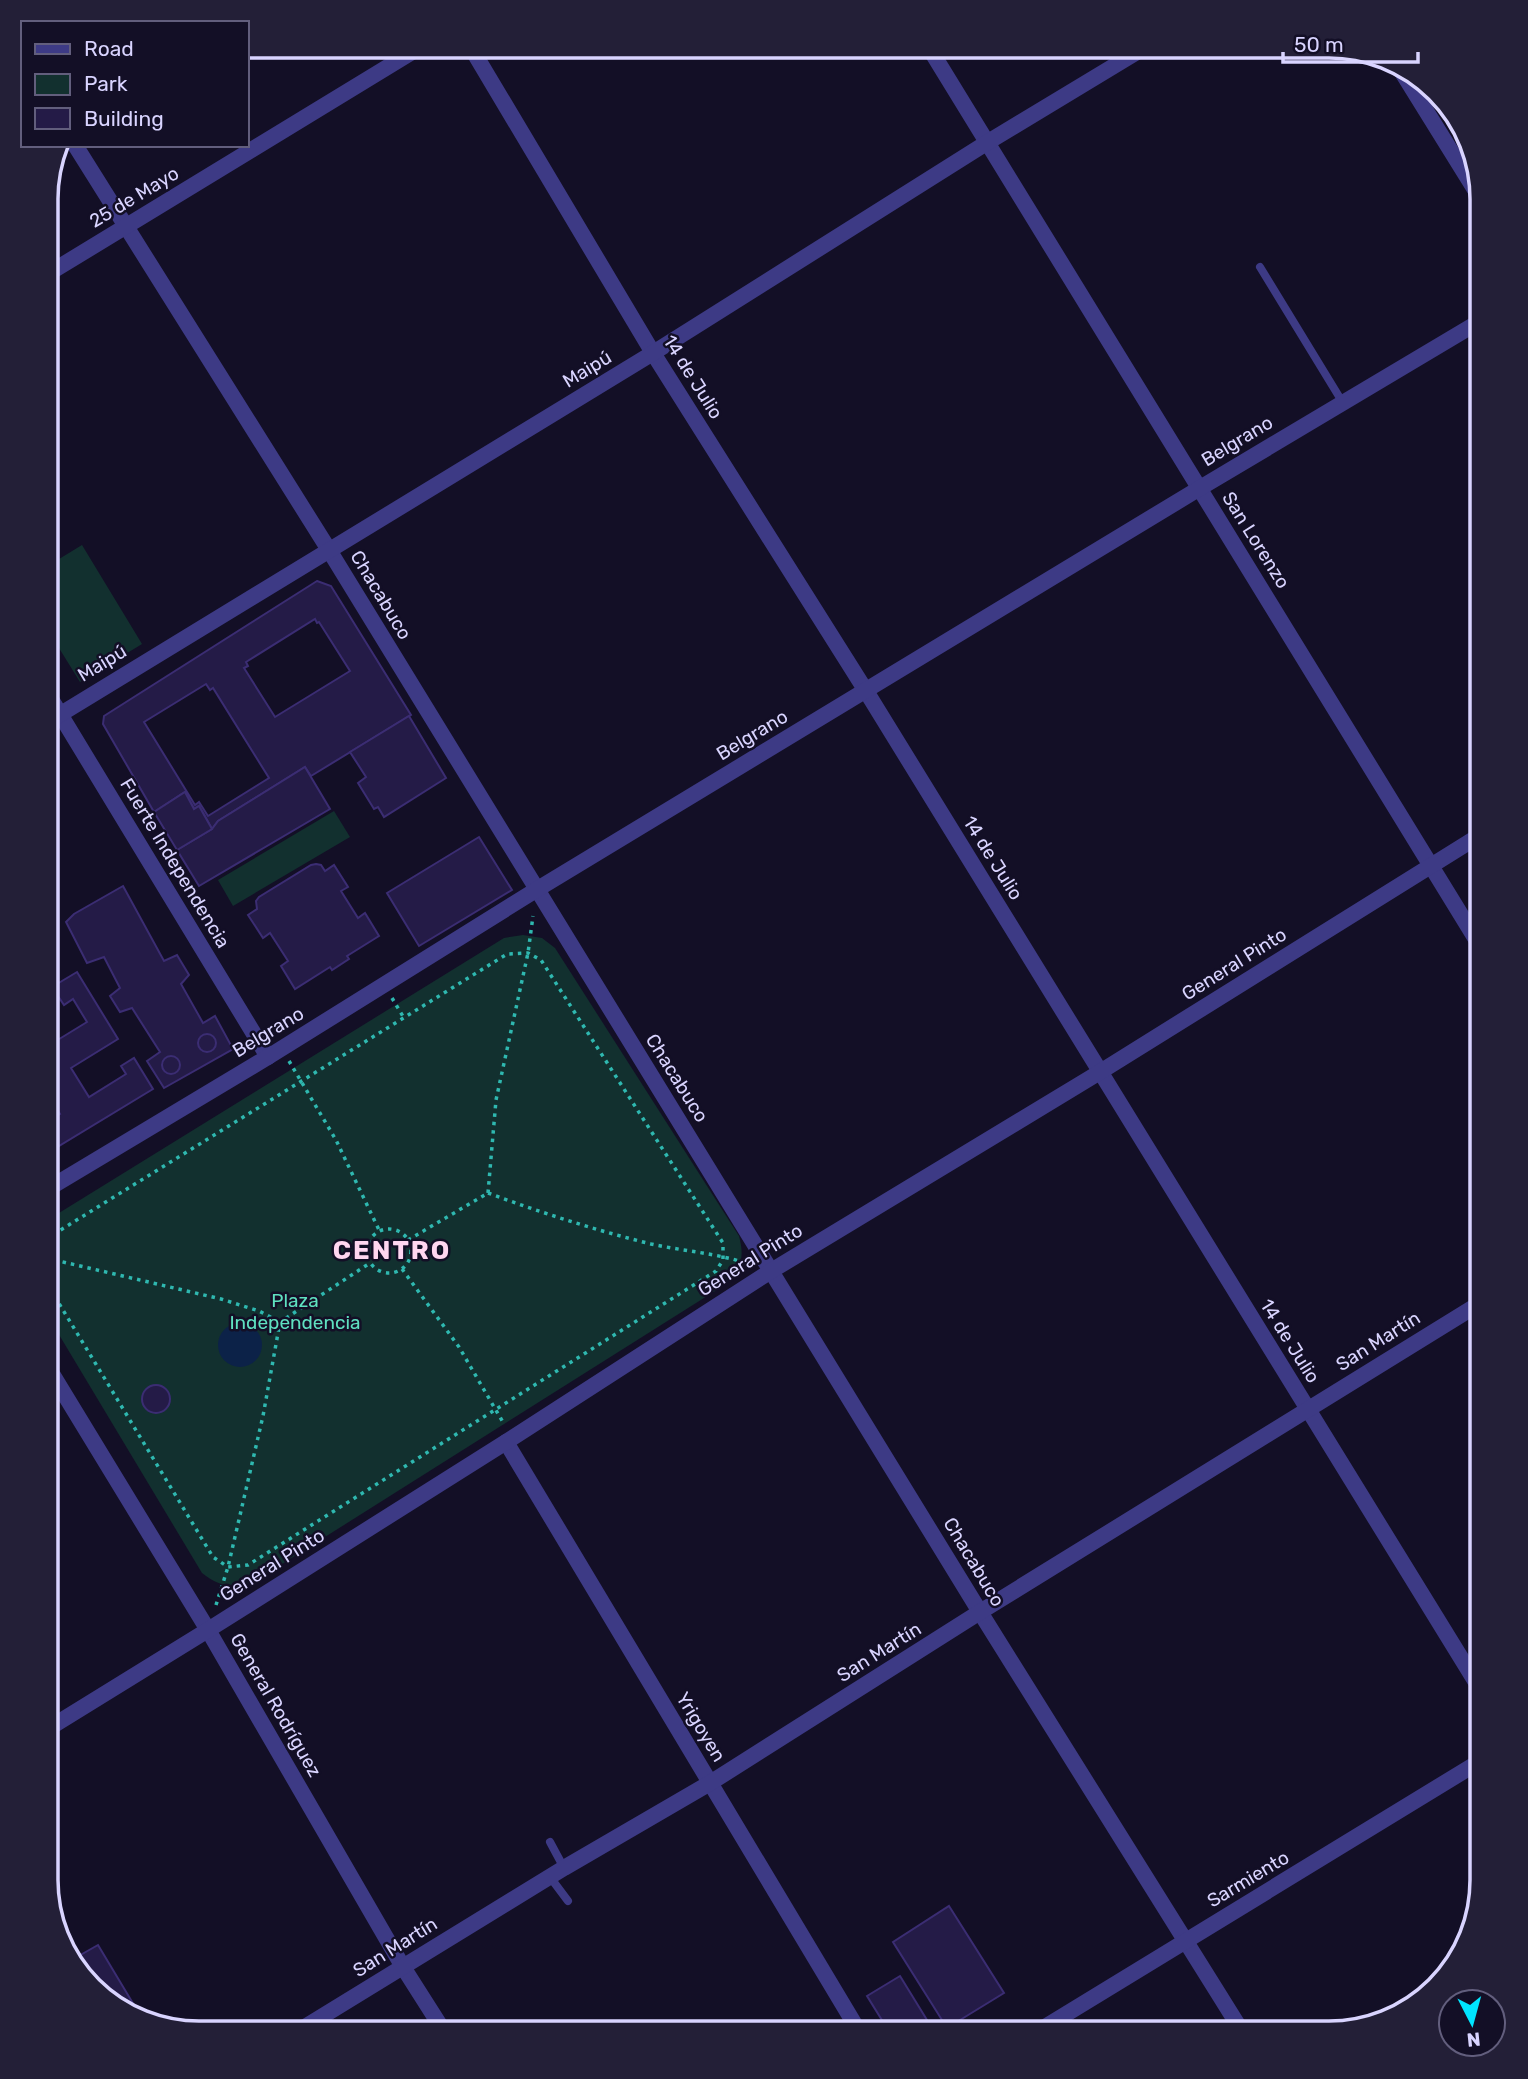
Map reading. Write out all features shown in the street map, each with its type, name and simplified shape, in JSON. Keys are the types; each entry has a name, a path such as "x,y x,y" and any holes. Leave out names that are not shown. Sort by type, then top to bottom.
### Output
{"street":[{"name":"25 de Mayo","path":"58,268 402,58"},
{"name":"14 de Julio","path":"477,58 653,353 866,691 1470,1673"},
{"name":"San Lorenzo","path":"936,58 1470,929"},
{"name":"Maipú","path":"58,715 653,353 988,142 1127,58"},
{"path":"1409,84 1469,180"},
{"name":"Chacabuco","path":"76,147 329,550 980,1612 1235,2021"},
{"name":"Belgrano","path":"58,1183 275,1053 536,890 1470,327"},
{"name":"Fuerte Independencia","path":"58,728 275,1053"},
{"name":"General Pinto","path":"58,1723 510,1440 771,1271 1100,1072 1470,841"},
{"name":"San Martín","path":"315,2021 557,1872 710,1783 980,1612 1470,1309"},
{"name":"General Rodríguez","path":"58,1384 208,1630 403,1967 437,2021"},
{"name":"Yrigoyen","path":"510,1440 853,2021"},
{"name":"Sarmiento","path":"1056,2021 1470,1767"}],"lane":[{"path":"1260,267 1343,402"},
{"path":"550,1842 568,1901"}],"path":[{"path":"488,1193 496,1100 528,953 536,890"},
{"path":"58,1232 508,954 528,953 541,960 723,1243 723,1260 716,1271 248,1565 228,1567 213,1557 58,1302"},
{"path":"384,985 404,1018"},
{"path":"275,1053 301,1081 336,1140 380,1232"},
{"path":"407,1240 488,1193"},
{"path":"488,1193 591,1228 654,1245 723,1256 771,1271"},
{"path":"395,1230 407,1240 411,1251 401,1269 387,1273 370,1263 367,1247 370,1240 380,1232 395,1230"},
{"path":"58,1261 221,1299 259,1311 280,1322"},
{"path":"208,1630 228,1567 263,1416 280,1322 370,1263"},
{"path":"401,1269 459,1347 510,1440"}],"green space":[{"path":"82,545 142,644 80,682 58,646 58,560"},
{"path":"334,811 350,837 233,906 218,880"},
{"name":"Plaza Independencia","path":"523,935 542,938 555,948 739,1236 742,1251 738,1270 723,1286 252,1583 232,1586 214,1581 202,1573 58,1333 58,1214 504,938"}],"water":[{"path":"240,1323 255,1330 262,1345 255,1360 240,1367 225,1360 218,1345 225,1330"}],"building":[{"path":"317,581 331,586 411,715 311,776 305,767 218,821 212,829 199,806 194,809 185,792 154,812 103,724 104,716","holes":["315,619 350,671 275,717 244,668 248,666 246,662","206,684 210,690 213,688 269,778 208,816 199,802 195,805 144,722"]},
{"path":"409,716 446,778 384,817 378,807 374,809 358,783 366,777 350,752"},
{"path":"305,767 330,809 199,886 177,850"},
{"path":"185,792 194,809 199,806 212,829 177,850 154,812"},
{"path":"479,837 512,890 419,946 387,893"},
{"path":"316,864 321,865 325,871 334,865 348,887 341,891 358,918 365,913 379,936 347,956 349,959 332,970 330,967 295,989 281,966 288,961 270,933 263,938 248,915 257,909 256,901 259,897"},
{"path":"123,886 164,961 177,955 189,975 181,984 203,1023 215,1016 233,1049 164,1088 147,1061 160,1052 132,1008 120,1012 110,996 120,988 104,957 87,963 66,922 74,914"},
{"path":"77,972 118,1039 71,1068 89,1097 126,1074 121,1066 134,1058 153,1089 58,1147 58,1040 87,1022 73,999 64,1005 58,996 58,983"},
{"path":"207,1034 213,1037 216,1043 213,1049 207,1052 201,1049 198,1043 201,1037"},
{"path":"171,1056 177,1059 180,1065 177,1071 171,1074 165,1071 162,1065 165,1059"},
{"path":"156,1385 166,1389 170,1399 166,1409 156,1413 146,1409 142,1399 146,1389"},
{"path":"949,1906 1004,1993 958,2021 943,2021 893,1942"},
{"path":"98,1945 134,2005 99,1980 80,1955"},
{"path":"900,1976 928,2021 883,2021 867,1996"}],"district":[{"name":"CENTRO","path":"392,1250"}]}
